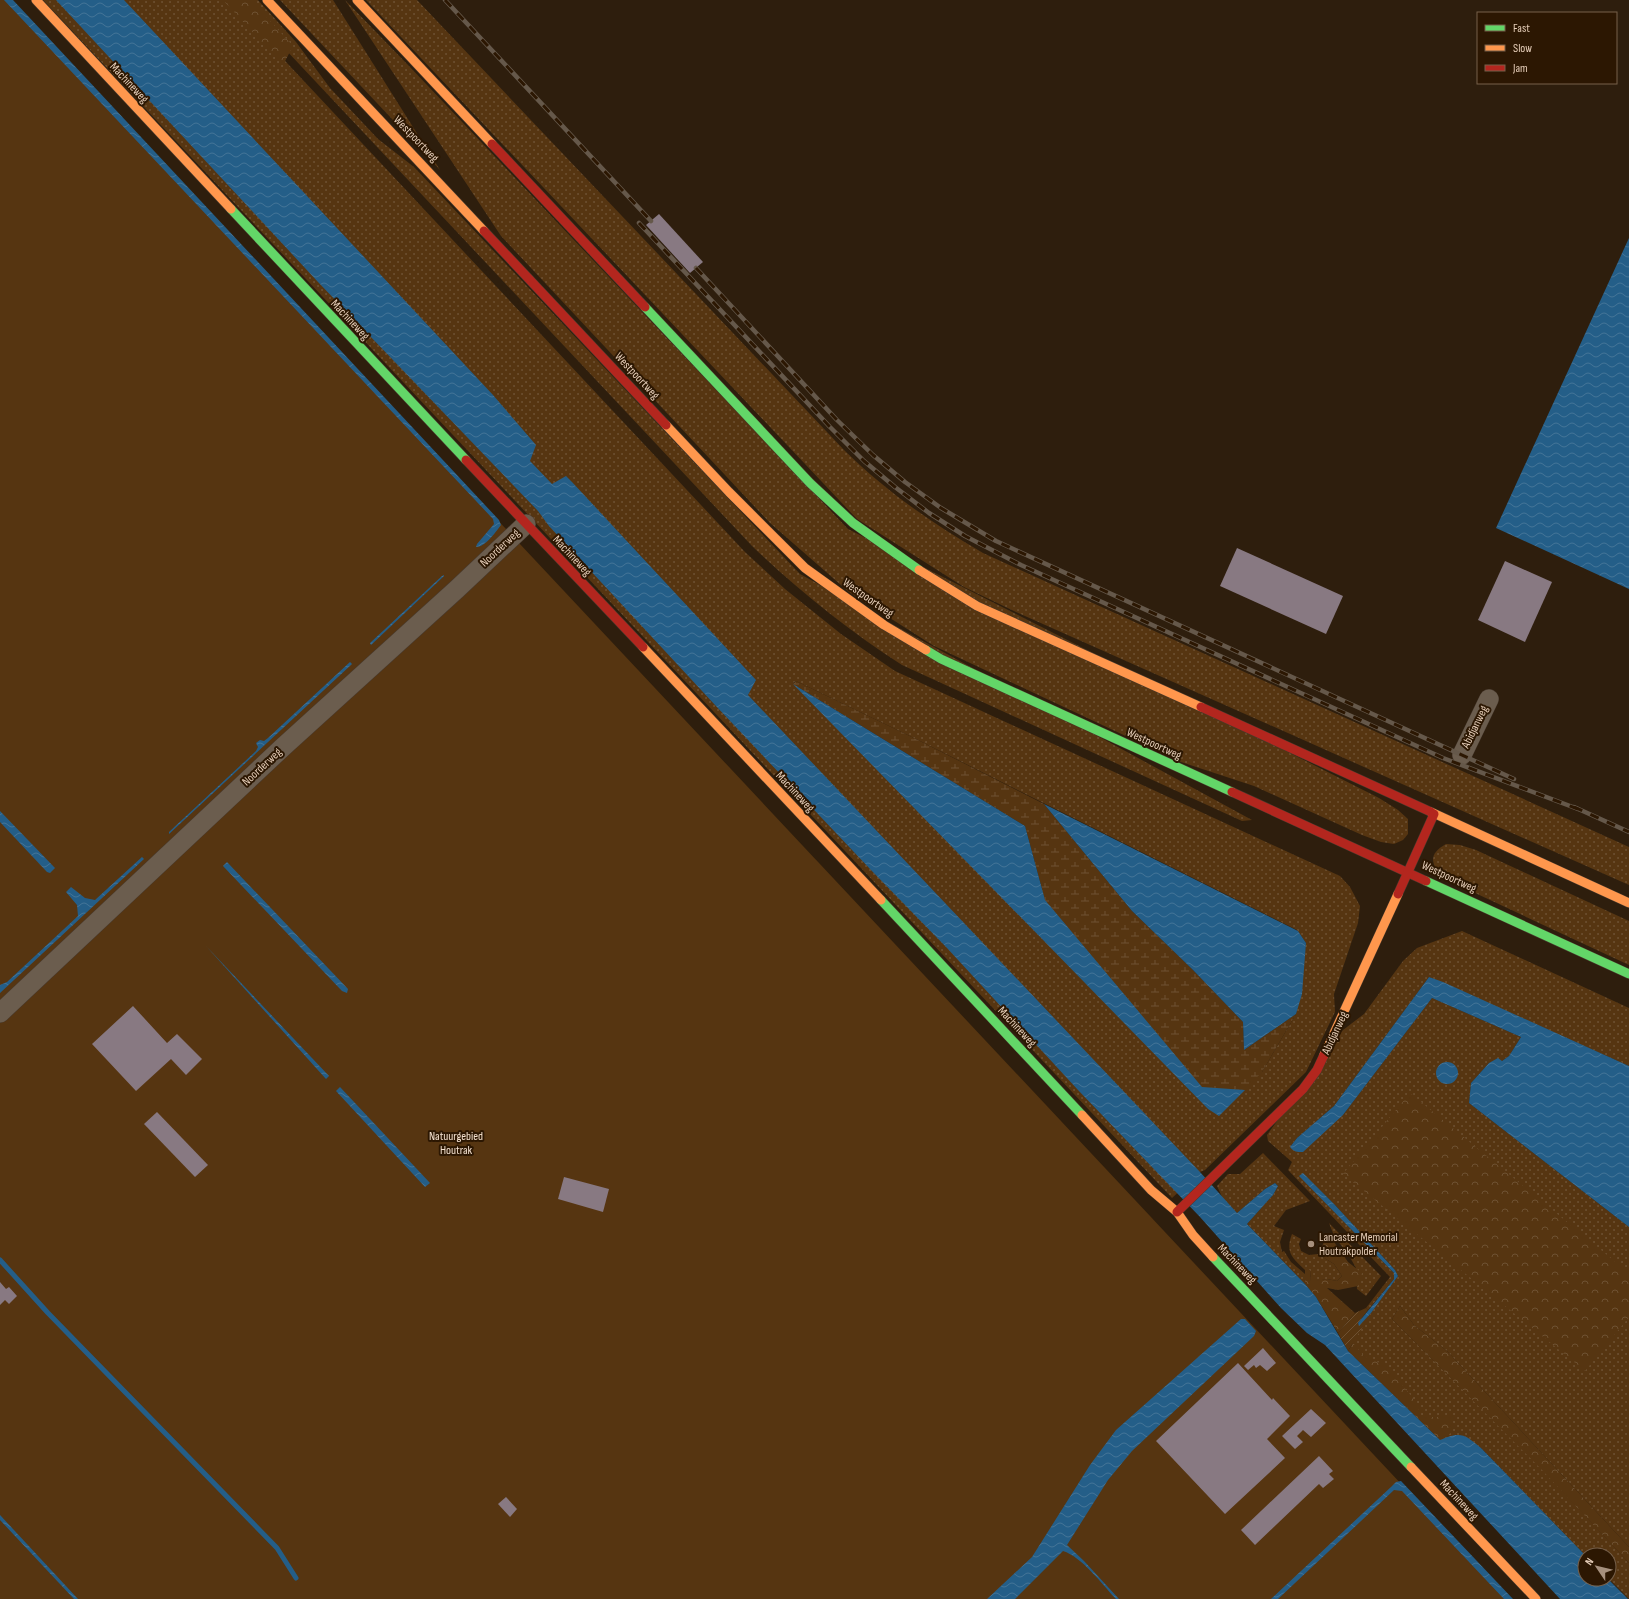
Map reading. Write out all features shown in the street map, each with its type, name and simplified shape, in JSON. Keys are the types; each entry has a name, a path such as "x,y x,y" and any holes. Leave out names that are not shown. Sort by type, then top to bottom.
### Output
{"main road":[{"name":"Machineweg","path":"36,0 74,43 971,995 1151,1190 1177,1212 1193,1235 1536,1599"},
{"name":"Westpoortweg","path":"267,0 729,492 805,568 884,625 942,659 1629,974"},
{"path":"357,0 810,483 853,523 933,580 978,606 1629,903"},
{"name":"Abidjanweg","path":"1177,1212 1303,1089 1317,1070 1434,814"}],"street":[{"name":"Noorderweg","path":"0,1013 283,747 526,524"},
{"name":"Abidjanweg","path":"1462,755 1489,699"}],"green space":[{"name":"Natuurgebied Houtrak","path":"0,0 10,0 1509,1599 0,1599"},
{"path":"43,0 228,0 745,552 785,589 841,634 895,671 1340,876 1350,887 1360,906 1358,923 1334,994 1335,1012 1306,1072 1205,1170 1200,1172 1172,1198","holes":["796,681 918,740 1297,930 1306,943 1296,1014 1262,1072 793,683"]},
{"path":"223,0 251,0 293,46 283,65"},
{"path":"239,0 258,0 296,42 330,88 378,139 414,167 800,574 1252,820 1242,821 902,665 862,638 824,609 752,546"},
{"path":"280,0 333,0 440,170"},
{"path":"345,0 848,529 1379,798 1398,810 1408,819 1408,834 1403,840 1394,844 1381,842 1362,835 1254,786 1181,762 934,646 849,592 770,523 501,236"},
{"path":"366,0 417,0 845,451 894,494 928,519 983,553 1629,847 1629,885 1016,612 964,587 857,519"},
{"path":"796,681 918,740 1044,804 1132,911 1193,970 1243,1022 1244,1050 1296,1014 1262,1072 1245,1090 1202,1087 1045,900 1025,826 793,684"},
{"path":"1446,844 1460,845 1476,850 1629,921 1629,965 1445,879 1434,865 1433,856"},
{"path":"1462,931 1629,1008 1629,1066 1429,977 1334,1106 1297,1138 1290,1147 1343,1115 1432,998 1521,1037 1509,1056 1502,1061 1489,1063 1471,1083 1469,1103 1629,1227 1629,1547 1447,1351 1414,1325 1400,1306 1392,1319 1544,1471 1614,1547 1577,1547 1481,1448 1440,1440 1350,1341 1398,1276 1395,1270 1335,1205 1303,1174 1300,1176 1394,1273 1394,1279 1368,1310 1366,1308 1390,1277 1288,1170 1292,1162 1268,1141 1267,1135 1343,1030 1364,1014 1403,961 1417,948"},
{"path":"1410,1093 1629,1273 1629,1317 1585,1371 1343,1174"},
{"path":"1263,1153 1310,1201 1286,1210 1274,1226 1284,1230 1280,1242 1282,1252 1284,1251 1291,1262 1305,1274 1305,1284 1247,1224 1273,1195 1278,1186 1275,1183 1265,1189 1237,1213 1223,1199 1217,1186 1228,1174 1240,1174"},
{"path":"1329,1223 1381,1276 1366,1296 1357,1289 1356,1268 1347,1252 1335,1238"},
{"path":"1292,1234 1301,1239 1299,1244 1301,1251 1309,1255 1318,1254 1334,1264 1342,1276 1337,1281 1327,1279 1311,1282 1310,1270 1305,1270 1296,1262 1291,1254 1289,1246"},
{"path":"1332,1239 1348,1262 1362,1273 1358,1286 1338,1290 1327,1288 1355,1313 1338,1333 1316,1297 1305,1284 1305,1270 1310,1270 1311,1281 1327,1279 1337,1281 1342,1276 1334,1264 1318,1254 1325,1240"},
{"path":"1400,1306 1414,1325 1447,1351 1629,1547 1629,1563 1617,1550 1617,1547 1614,1547 1543,1471 1392,1319"},
{"path":"1366,1308 1368,1310 1358,1323 1359,1325 1371,1313 1348,1351 1338,1333 1355,1313"},
{"path":"1353,1343 1364,1356 1387,1366 1417,1403 1421,1417 1451,1417 1451,1433 1440,1440 1348,1351"},
{"path":"1617,1550 1629,1563 1629,1599 1617,1587"}],"water":[{"path":"4,0 13,0 499,520 501,525 483,545 476,547 494,524 493,519"},
{"path":"56,0 124,0 493,395 536,445 530,461 552,484 566,476 572,482 756,680 748,695 1200,1172 1237,1213 1265,1189 1275,1183 1278,1186 1273,1195 1247,1224 1316,1297 1348,1351 1440,1440 1453,1435 1462,1435 1481,1448 1577,1547 1577,1587 1616,1587 1628,1599 1560,1599 1325,1345 1307,1333 1281,1308 1200,1217 1078,1090 947,948 715,705 549,526 538,511 318,282"},
{"path":"1629,238 1629,589 1496,528"},
{"path":"444,576 371,645 370,643"},
{"path":"350,662 352,664 169,834 169,832 256,751 258,747 256,743 260,740 264,741 268,738"},
{"path":"793,684 1025,826 1045,900 1202,1087 1245,1090 1219,1116 1208,1109"},
{"path":"1044,804 1298,931 1306,943 1302,994 1296,1014 1244,1050 1243,1022 1193,970 1132,911"},
{"path":"0,811 55,868 50,873 47,872 0,822"},
{"path":"142,857 144,859 0,993 0,985 7,982 78,916 77,905 66,892 71,887 85,898 95,900"},
{"path":"227,862 348,989 347,993 342,991 223,866"},
{"path":"206,946 329,1076 326,1079"},
{"path":"1429,977 1629,1066 1629,1227 1469,1103 1471,1083 1489,1063 1498,1058 1502,1061 1509,1056 1521,1037 1432,998 1343,1115 1303,1152 1293,1150 1290,1147 1297,1138 1334,1106"},
{"path":"1443,1062 1451,1062 1458,1069 1458,1077 1451,1084 1443,1084 1436,1077 1436,1069"},
{"path":"340,1087 430,1183 425,1187 336,1091"},
{"path":"1303,1173 1395,1270 1398,1276 1371,1313 1359,1326 1358,1323 1394,1279 1394,1273 1299,1176"},
{"path":"1241,1319 1245,1319 1256,1331 1254,1336 1132,1451 1108,1480 1067,1545 1119,1599 1116,1599 1077,1559 1063,1551 1015,1599 987,1599 1032,1557 1090,1465 1116,1430"},
{"path":"1401,1481 1513,1599 1504,1599 1402,1491 1394,1490 1278,1599 1271,1599 1396,1482"},
{"path":"0,1515 78,1599 74,1599 0,1520"}],"building":[{"path":"659,214 703,262 690,273 646,225"},
{"path":"1237,548 1343,596 1326,634 1220,586"},
{"path":"1505,561 1552,582 1525,642 1478,620"},
{"path":"133,1006 167,1043 177,1034 202,1059 186,1075 171,1059 136,1091 92,1044"},
{"path":"157,1112 208,1165 195,1177 144,1124"},
{"path":"564,1177 609,1189 603,1212 558,1199"},
{"path":"0,1282 6,1289 9,1287 17,1296 9,1304 5,1300 0,1305"},
{"path":"1263,1348 1276,1363 1267,1371 1260,1365 1256,1368 1254,1365 1248,1370 1244,1366"},
{"path":"1238,1363 1272,1400 1273,1398 1290,1416 1267,1439 1285,1458 1225,1514 1156,1441"},
{"path":"1311,1409 1326,1423 1311,1437 1303,1430 1297,1436 1303,1442 1295,1449 1282,1436"},
{"path":"1319,1456 1333,1471 1329,1474 1334,1479 1323,1488 1319,1484 1255,1545 1241,1530"},
{"path":"506,1497 517,1509 510,1517 498,1504"}],"waterway":[{"path":"0,1260 48,1313 277,1548 296,1578"}],"railway":[{"path":"445,0 651,221"},
{"path":"639,223 830,427 864,461 929,513 965,536 1021,565 1443,758 1578,809"},
{"path":"696,268 837,420 873,455 905,482 941,508 996,541 1514,779"},
{"path":"1574,807 1629,832"}],"traffic: fast":[{"path":"231,209 466,460"},
{"path":"645,307 810,483 853,523 919,570"},
{"path":"926,650 941,659 1232,792"},
{"path":"1426,881 1629,974"},
{"path":"881,900 1082,1115"},
{"path":"1213,1257 1411,1467"}],"traffic: slow":[{"path":"36,0 231,209"},
{"path":"267,0 484,231"},
{"path":"357,0 492,144"},
{"path":"666,425 729,492 805,568 884,625 926,650"},
{"path":"919,570 977,606 1201,707"},
{"path":"643,647 881,900"},
{"path":"1431,812 1629,903"},
{"path":"1324,1055 1398,894"},
{"path":"1082,1115 1151,1190 1177,1212 1193,1235 1213,1257"},
{"path":"1411,1467 1536,1599"}],"traffic: jam":[{"path":"492,144 645,307"},
{"path":"484,231 666,425"},
{"path":"466,460 643,647"},
{"path":"1201,707 1431,812"},
{"path":"1232,792 1426,881"},
{"path":"1398,894 1434,814"},
{"path":"1177,1212 1303,1089 1317,1070 1324,1055"}],"place":[{"name":"Lancaster Memorial Houtrakpolder","path":"1311,1244"}]}
